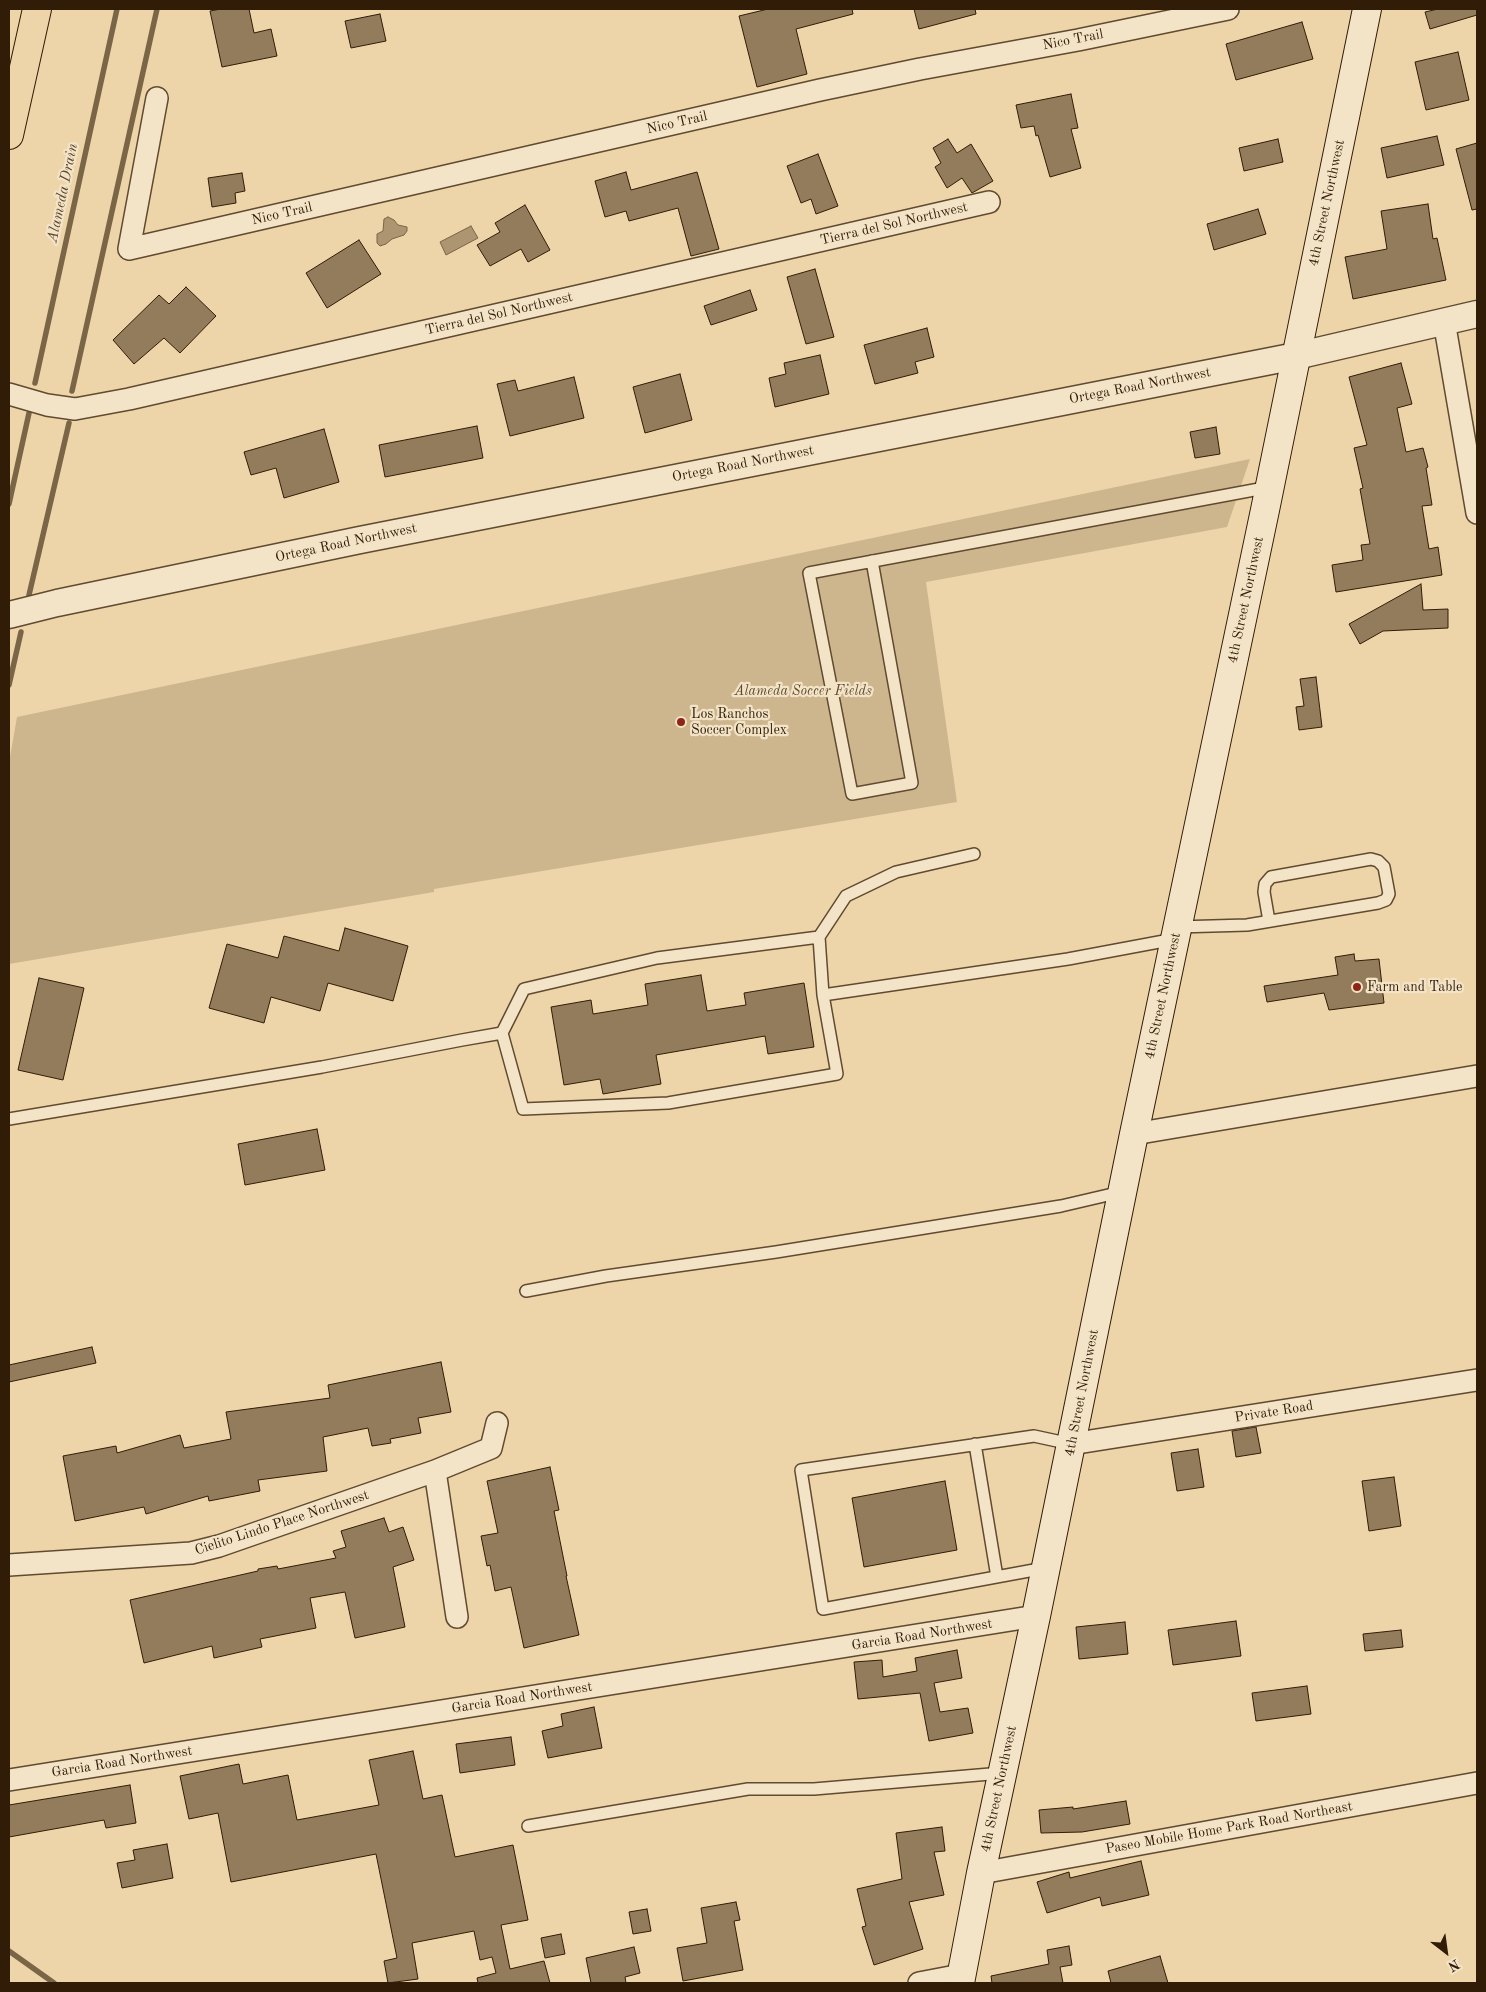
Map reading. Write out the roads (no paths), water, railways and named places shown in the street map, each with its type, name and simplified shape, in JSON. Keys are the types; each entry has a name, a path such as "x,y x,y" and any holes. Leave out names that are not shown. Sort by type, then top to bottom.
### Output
{"main road":[{"path":"9,135 17,58 37,9"},
{"name":"4th Street Northwest","path":"960,1979 1072,1444 1134,1134 1270,487 1367,9"}],"street":[{"name":"Nico Trail","path":"157,98 129,249 920,68 1078,40 1228,9"},
{"name":"Tierra del Sol Northwest","path":"9,394 47,405 75,409 129,399 989,202"},
{"name":"Ortega Road Northwest","path":"9,615 57,603 360,540 1296,356 1477,314"},
{"path":"1444,321 1477,513"},
{"path":"1134,1134 1477,1076"},
{"name":"Private Road","path":"1072,1444 1477,1380"},
{"name":"Cielito Lindo Place Northwest","path":"9,1565 191,1553 219,1546 435,1471 491,1448 497,1423"},
{"path":"435,1471 457,1617"},
{"name":"Garcia Road Northwest","path":"9,1780 1036,1616"},
{"name":"Paseo Mobile Home Park Road Northeast","path":"981,1873 1477,1784"},
{"path":"919,1983 960,1979"}],"lane":[{"path":"872,561 912,783 852,794 809,573 872,561 1270,487"},
{"path":"819,937 657,958 524,989 502,1034 523,1109 668,1103 837,1074 823,995 819,937 846,896 896,872 974,854"},
{"path":"823,995 1068,959 1176,933 1270,922 1378,903 1386,900 1389,894 1384,867 1378,861 1371,859 1271,878 1265,884 1264,892 1270,922"},
{"path":"9,1119 322,1067 502,1034"},
{"path":"526,1290 606,1276 776,1252 1033,1211 1122,1192"},
{"path":"1046,1568 822,1609 801,1470 1034,1436 1072,1444"},
{"path":"975,1444 997,1577"},
{"path":"528,1826 748,1789 814,1789 1002,1773"}],"waterway":[{"name":"Alameda Drain","path":"35,383 117,9"},
{"path":"72,391 157,9"},
{"name":"Alameda Drain","path":"9,504 29,413"},
{"path":"29,595 69,423"},
{"path":"9,685 21,632"},
{"path":"9,1951 54,1983"}],"place":[{"name":"Los Ranchos Soccer Complex","path":"681,722"},
{"name":"Farm and Table","path":"1357,987"}],"park label":[{"name":"Alameda Soccer Fields","path":"803,691"}]}
